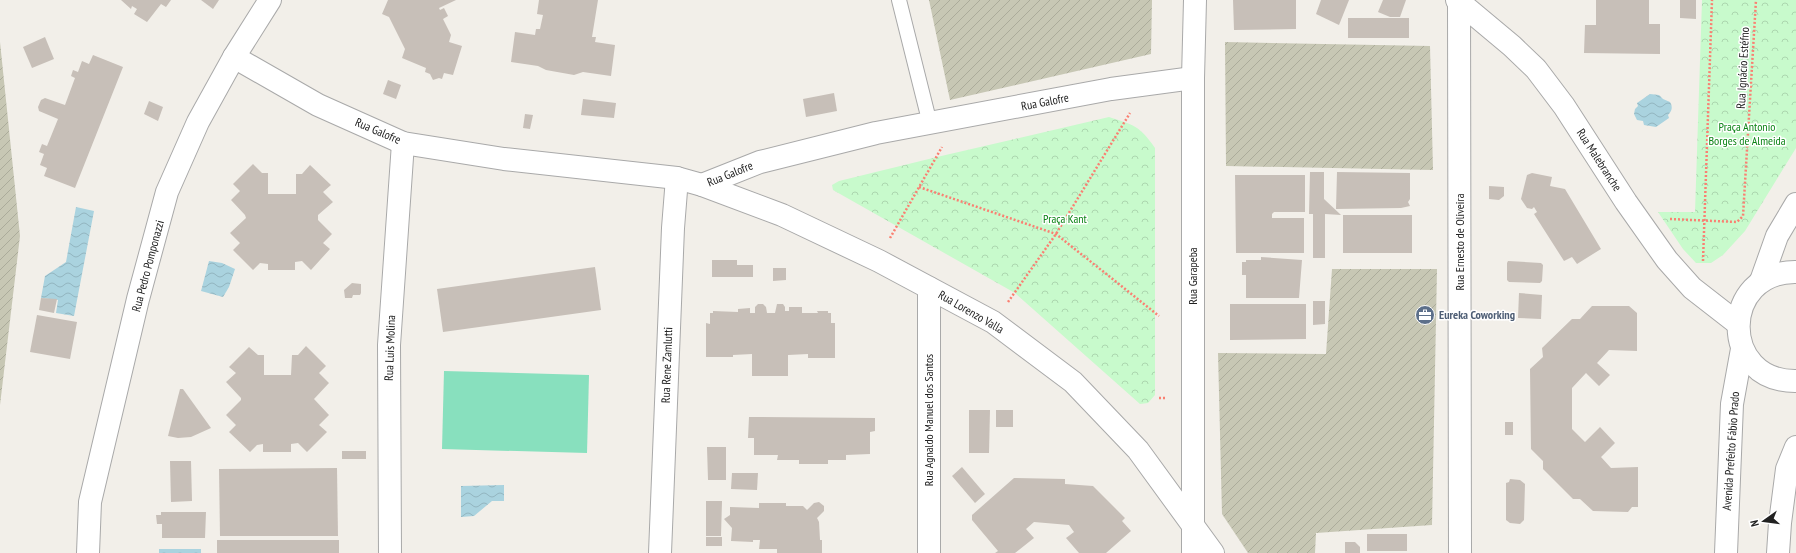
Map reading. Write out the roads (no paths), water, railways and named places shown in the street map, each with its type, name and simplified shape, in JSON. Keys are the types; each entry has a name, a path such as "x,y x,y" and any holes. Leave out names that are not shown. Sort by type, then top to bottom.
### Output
{"street":[{"name":"Rua Pedro Pomponazzi","path":"88,553 90,502 138,299 167,192 198,122 234,57 270,0"},
{"name":"Rua Garapeba","path":"1193,553 1195,0"},
{"name":"Rua Malebranche","path":"1458,1 1512,46 1536,69 1564,106 1626,202 1667,260 1692,288 1737,323"},
{"name":"Rua Ernesto de Oliveira","path":"1458,1 1460,553"},
{"name":"Rua Galofre","path":"234,57 318,105 403,142 504,159 677,178 702,185 760,162 876,133 1110,89 1194,78"},
{"name":"Rua Luis Molina","path":"390,553 389,345 403,142"},
{"name":"Rua Rene Zamlutti","path":"660,553 673,228 677,178"},
{"name":"Rua Lorenzo Valla","path":"702,185 782,215 879,261 993,322 1073,382 1138,450 1213,553"},
{"path":"1761,281 1777,236 1796,204"},
{"path":"1796,272 1774,275 1761,281 1749,293 1740,308 1737,323 1742,349 1749,361 1758,370 1770,377 1783,381 1796,381"},
{"name":"Rua Agnaldo Manuel dos Santos","path":"929,288 929,553"},
{"name":"Avenida Prefeito Fábio Prado","path":"1726,553 1732,404 1742,349"},
{"path":"1778,553 1780,523 1787,469 1796,447"}],"lane":[{"path":"899,0 930,124"}],"water":[{"path":"1650,94 1659,95 1663,99 1670,102 1672,106 1668,115 1669,118 1656,127 1644,125 1643,121 1637,120 1634,114 1635,109 1638,106 1637,103"},
{"path":"76,207 94,211 74,316 56,313 58,300 41,298 45,276 66,262"},
{"path":"209,261 222,263 235,269 229,287 223,297 201,291"},
{"path":"504,485 504,501 492,501 474,516 461,517 461,486"},
{"path":"159,549 201,549 201,553 159,553"}],"place":[{"name":"Eureka Coworking","path":"1425,315"}],"park label":[{"name":"Praça Antonio Borges de Almeida","path":"1747,134"},
{"name":"Praça Kant","path":"1065,219"}]}
